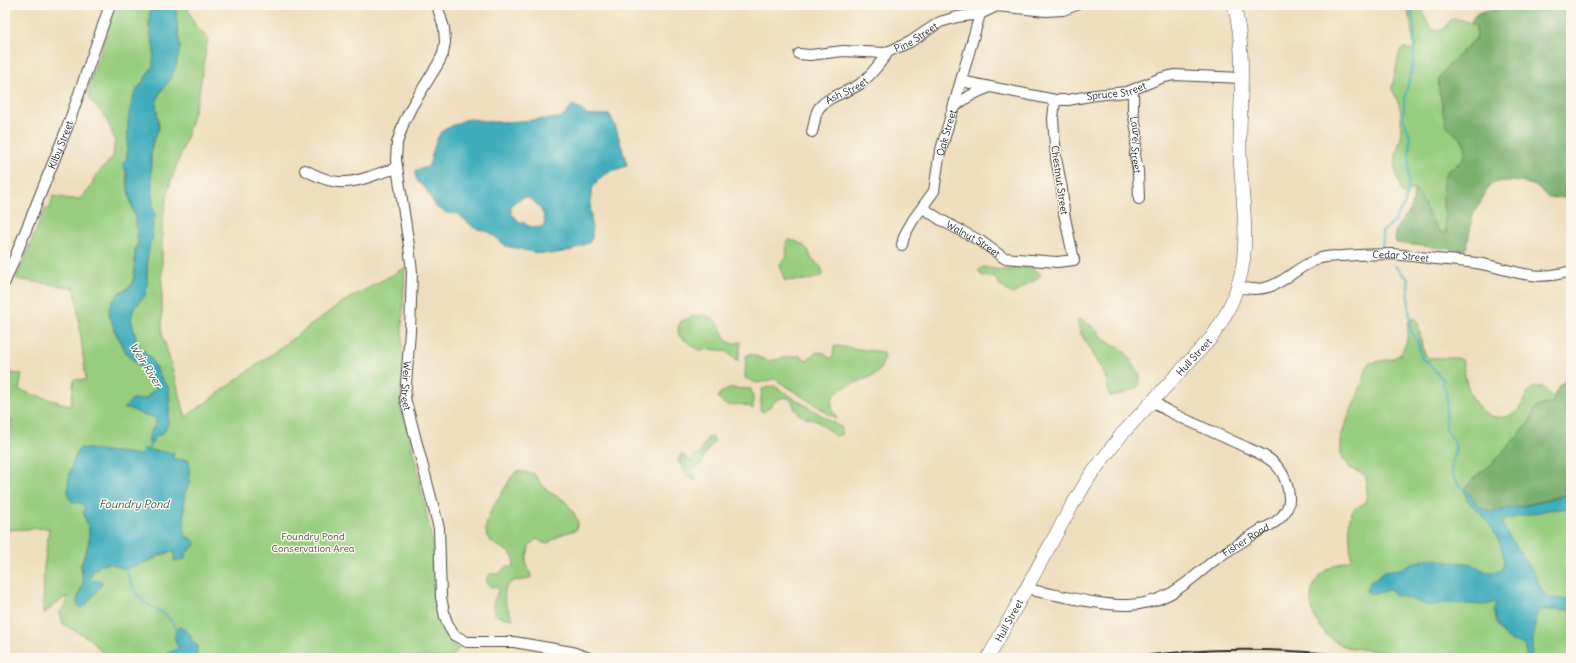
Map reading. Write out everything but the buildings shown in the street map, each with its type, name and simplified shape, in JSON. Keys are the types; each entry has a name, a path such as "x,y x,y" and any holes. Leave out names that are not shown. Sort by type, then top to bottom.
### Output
{"main road":[{"name":"Hull Street","path":"988,658 1071,507 1090,476 1111,446 1211,338 1228,310 1237,287 1242,269 1245,240 1240,154 1242,78 1240,39 1234,5"}],"street":[{"name":"Kilby Street","path":"5,282 65,135 110,5"},
{"name":"Weir Street","path":"437,5 444,28 443,54 412,106 402,128 396,148 397,169 412,272 410,332 405,398 439,528 441,597 446,622 454,635 467,642 514,642 572,652 589,658"},
{"name":"Pine Street","path":"799,54 810,55 844,51 882,53 910,42 940,22 962,16 980,14 993,7 1000,6 1046,11 1063,10 1076,5"},
{"name":"Oak Street","path":"902,245 906,232 934,191 938,161 951,111 980,14"},
{"name":"Ash Street","path":"812,132 816,113 822,105 834,96 859,84 872,73 889,51"},
{"name":"Spruce Street","path":"961,81 1055,100 1068,100 1095,95 1118,94 1133,90 1160,78 1174,75 1242,78"},
{"path":"951,111 961,101 972,94 990,87"},
{"name":"Laurel Street","path":"1133,90 1133,111 1136,134 1135,155 1138,171 1139,199"},
{"name":"Chestnut Street","path":"1055,100 1053,119 1056,158 1062,189 1064,212 1074,260"},
{"path":"305,170 330,181 346,183 397,169"},
{"name":"Walnut Street","path":"923,208 941,220 982,242 1004,258 1044,261 1074,260"},
{"name":"Cedar Street","path":"1237,287 1250,290 1265,288 1286,279 1318,259 1340,256 1390,254 1458,260 1525,275 1540,276 1553,276 1571,271"},
{"name":"Fisher Road","path":"1027,587 1036,591 1116,605 1135,605 1156,600 1182,587 1218,558 1269,526 1284,513 1289,503 1288,488 1281,471 1273,462 1258,453 1166,410 1153,401"}],"green space":[{"name":"Foundry Pond Conservation Area","path":"116,5 150,5 149,27 154,49 153,66 134,95 130,109 127,158 125,161 127,183 138,233 135,251 135,272 129,286 119,293 113,323 114,330 127,354 143,369 146,378 156,383 156,390 152,391 148,397 141,400 132,400 125,408 129,408 143,415 151,416 157,420 154,427 152,443 155,435 169,415 169,388 163,381 149,355 137,342 131,319 134,307 140,302 147,286 147,260 150,242 152,240 153,221 155,218 152,197 151,153 153,141 159,128 156,104 159,94 168,82 180,48 175,5 186,5 196,27 208,38 199,93 186,139 168,190 162,224 162,333 186,417 341,303 405,268 402,330 403,365 400,406 414,455 437,564 437,605 443,629 454,647 459,648 451,658 196,658 197,646 179,648 168,656 173,658 107,658 90,639 63,624 60,612 65,605 67,596 43,614 44,567 49,528 5,530 5,463 12,421 5,419 5,373 22,374 19,390 71,406 74,379 86,380 75,288 16,279 45,209 50,208 53,196 79,199 89,190 96,175 113,157 115,139 105,116 90,100 89,85","holes":["80,448 141,455 174,453 173,459 189,460 189,483 184,495 184,532 187,537 193,539 195,546 187,552 172,552 161,555 150,561 125,568 110,563 101,565 93,572 90,578 93,581 101,581 77,601 83,583 81,565 89,542 89,529 83,512 85,509 83,503"]},
{"path":"1406,5 1422,5 1427,22 1434,30 1441,30 1446,27 1450,20 1457,19 1475,25 1477,34 1476,39 1461,52 1439,91 1447,126 1463,140 1466,150 1464,157 1460,162 1449,169 1443,207 1446,219 1446,232 1443,233 1434,225 1418,192 1410,190 1405,197 1401,191 1395,169 1396,155 1401,138 1401,113 1392,88 1399,54 1402,49 1406,48 1411,51 1414,48 1412,27"},
{"path":"1536,5 1571,5 1571,197 1548,198 1541,190 1533,185 1520,182 1498,182 1490,185 1473,215 1467,247 1465,250 1396,243 1396,229 1410,210 1414,190 1418,192 1430,218 1441,233 1446,232 1442,193 1444,178 1448,170 1463,160 1466,150 1462,140 1448,127 1445,122 1438,82 1448,66 1476,39 1477,34 1475,25 1470,23 1474,16 1485,11 1522,9"},
{"path":"788,240 797,242 806,247 811,258 822,269 823,275 809,279 784,280 780,264 787,256 786,242"},
{"path":"984,267 1003,270 1027,268 1036,270 1040,273 1040,276 1014,294 1003,287 995,277 981,275 978,270"},
{"path":"704,315 717,323 728,342 741,342 738,361 726,351 711,349 699,350 679,336 678,329 680,322 694,316"},
{"path":"1077,319 1086,322 1109,343 1123,350 1139,374 1139,386 1125,393 1110,396 1104,372 1080,332"},
{"path":"1412,319 1416,319 1418,322 1422,347 1426,356 1429,358 1458,358 1462,360 1465,377 1471,394 1480,409 1487,414 1496,417 1509,416 1516,412 1526,395 1532,389 1537,387 1543,387 1553,398 1561,384 1571,374 1571,658 1429,658 1346,647 1336,642 1328,635 1320,627 1315,618 1311,597 1313,587 1319,577 1329,568 1351,560 1349,527 1351,515 1355,509 1365,503 1367,494 1366,477 1350,468 1341,453 1341,436 1363,381 1367,366 1370,363 1392,359 1401,354 1407,340 1408,322"},
{"path":"836,346 882,352 884,358 880,370 877,373 839,390 834,395 832,401 833,409 837,419 775,379 757,383 745,378 746,356 750,354 769,361 800,356 808,361 810,357 817,352 825,353 828,358 833,357 834,347"},
{"path":"1571,374 1569,402 1571,404 1571,492 1569,494 1499,512 1491,512 1480,508 1464,489 1475,477 1493,463 1529,423 1535,409 1542,405 1553,403 1556,391"},
{"path":"774,386 842,428 841,435 835,436 820,423 800,415 796,411 791,400 788,398 779,399 764,412 760,410 762,389"},
{"path":"731,388 751,389 753,409 746,405 740,404 728,405 718,398 719,394"},
{"path":"712,437 714,441 703,457 702,463 693,470 695,480 687,477 685,469 678,462 680,455 684,455 687,460 692,461 694,456 699,455 707,438"},
{"path":"518,471 534,474 547,491 564,500 573,511 578,522 576,530 562,534 548,543 543,543 538,539 535,540 529,546 526,562 531,577 512,582 505,589 505,602 513,619 497,616 493,608 493,602 498,589 489,586 486,580 490,574 499,574 505,567 513,567 513,557 488,538 486,525 490,512 510,478"}],"water":[{"path":"150,5 175,5 180,48 176,67 168,82 159,94 156,104 159,128 153,141 151,153 152,197 155,218 153,221 152,240 150,242 147,260 147,286 145,296 134,307 131,319 140,348 149,355 163,381 169,388 170,402 168,423 165,431 160,435 155,436 150,445 149,436 157,420 151,416 143,415 129,408 124,409 132,399 141,400 148,397 152,391 156,390 156,383 146,378 143,369 127,354 114,329 109,314 110,306 113,301 119,293 132,285 134,277 135,251 138,243 135,214 131,204 126,170 122,165 127,158 128,121 134,95 153,66 154,49 149,27"},
{"path":"572,105 580,108 586,115 610,115 616,128 627,165 602,176 593,187 590,202 592,238 590,242 572,250 552,254 537,253 506,246 489,232 474,228 458,214 447,213 436,207 427,191 416,178 416,170 428,167 436,142 441,133 460,122 469,119 493,122 519,121 561,118","holes":["524,197 536,203 541,210 545,223 542,227 532,227 520,222 511,213 511,206 516,201"]},
{"name":"Foundry Pond","path":"80,448 141,455 143,449 174,453 173,459 189,460 189,483 184,495 184,532 187,537 196,543 187,552 185,559 174,561 174,552 170,552 128,568 109,564 102,565 93,571 90,578 93,581 101,581 102,584 87,604 80,608 77,601 83,583 81,565 89,542 89,529 83,512 85,509 83,504 73,502 70,498 68,484 74,459"},
{"path":"1464,489 1478,505 1492,512 1541,502 1569,494 1571,492 1571,508 1548,510 1504,520 1502,522 1502,525 1533,571 1542,591 1550,598 1571,600 1571,610 1539,610 1536,618 1531,658 1526,658 1525,646 1509,639 1501,632 1496,623 1494,613 1496,605 1495,602 1486,605 1445,603 1429,606 1394,595 1392,590 1370,593 1366,590 1369,583 1385,571 1399,569 1429,558 1449,562 1467,563 1487,572 1501,570 1504,557 1499,542 1483,516 1468,501"},
{"path":"180,627 189,633 191,640 195,643 197,649 196,658 173,658 168,656 167,653 179,648 175,641 175,636 176,631"}],"waterway":[{"path":"1381,250 1383,243 1382,232 1393,223 1405,203 1408,188 1410,136 1404,120 1404,102 1414,58 1415,27 1410,5"},
{"path":"1395,266 1408,278 1411,331 1417,340 1422,359 1428,362 1443,380 1442,383 1447,400 1445,422 1446,428 1455,444 1455,453 1451,473 1455,481 1465,491"},
{"name":"Weir River","path":"149,451 150,445"},
{"name":"Weir River","path":"126,567 128,576 137,595 146,603 166,615 178,630"}],"railway":[{"path":"1126,658 1156,654 1215,650 1274,650 1333,654 1363,658"}]}
